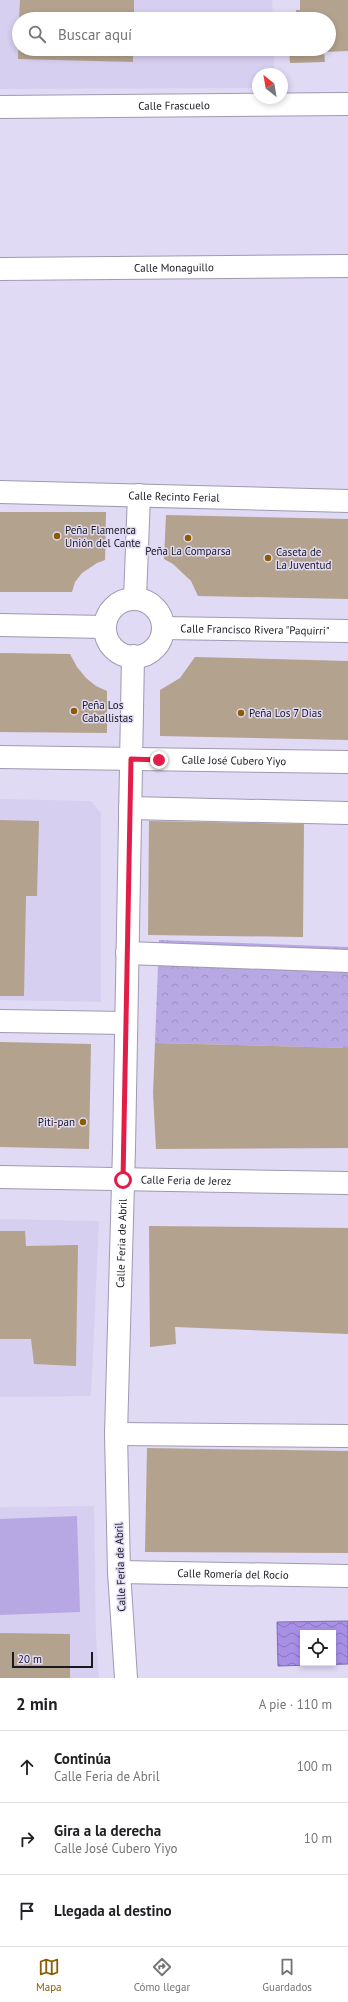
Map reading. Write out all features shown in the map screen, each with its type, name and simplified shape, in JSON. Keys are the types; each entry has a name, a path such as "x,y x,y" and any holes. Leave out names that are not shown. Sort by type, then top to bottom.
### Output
{"street":[{"name":"Calle Frascuelo","path":"0,107 348,104"},
{"name":"Calle Monaguillo","path":"0,269 348,266"},
{"name":"Calle Recinto Ferial","path":"0,492 348,501"},
{"path":"135,599 140,495"},
{"path":"135,599 152,604 162,619 161,637 150,652 142,656 124,655 109,644 105,627 106,618 111,610 122,602 135,599"},
{"path":"0,625 105,627"},
{"name":"Calle Francisco Rivera \"Paquirri\"","path":"162,628 348,631"},
{"name":"Calle Feria de Abril","path":"126,1678 118,1572 116,1434 123,1180 132,656"},
{"name":"Calle José Cubero Yiyo","path":"0,757 348,762"},
{"path":"130,808 348,813"},
{"path":"127,953 348,961"},
{"path":"0,1021 126,1023"},
{"name":"Calle Feria de Jerez","path":"0,1177 348,1183"},
{"path":"116,1434 348,1436"},
{"name":"Calle Romería del Rocío","path":"118,1572 348,1576"}],"shaded area":[{"path":"0,0 272,0 273,12 12,12 12,56 274,56 274,68 252,68 252,88 0,89"},
{"path":"0,799 91,801 101,813 101,1002 0,1000"},
{"path":"0,1219 99,1221 91,1396 0,1397"},
{"path":"94,1506 96,1637 99,1678 0,1678 0,1507"}],"green space":[{"path":"159,940 348,947 348,1048 155,1043"},
{"path":"77,1516 80,1612 0,1615 0,1519"}],"water":[{"path":"348,1621 348,1664 336,1664 336,1630 300,1630 300,1665 278,1666 277,1622"}],"building":[{"path":"20,0 134,0 134,12 19,12"},
{"path":"300,0 348,0 348,51 336,52 336,12 296,12 296,10 300,10"},
{"path":"18,56 133,56 133,62 18,59"},
{"path":"290,56 324,56 325,62 290,63"},
{"name":"Peña Flamenca Unión del Cante","path":"0,512 106,512 105,560 97,563 82,573 75,582 72,592 0,592"},
{"name":"Caseta de La Juventud","path":"166,515 348,519 348,599 198,596 191,581 173,564 164,559"},
{"path":"0,653 70,654 77,667 86,678 96,686 107,691 107,733 0,732"},
{"name":"Peña Los 7 Dias","path":"195,657 348,661 348,740 160,736 160,690 180,678"},
{"path":"0,820 39,821 37,896 26,896 24,996 0,996"},
{"path":"149,821 304,824 303,937 148,935"},
{"path":"0,1042 91,1044 89,1149 0,1147"},
{"path":"155,1043 348,1048 348,1148 156,1149 153,1093"},
{"path":"149,1226 348,1228 348,1334 175,1327 176,1344 150,1347"},
{"path":"0,1231 25,1231 26,1246 78,1245 76,1366 34,1364 31,1339 0,1339"},
{"path":"147,1448 348,1451 348,1553 145,1552"},
{"path":"0,1633 70,1634 70,1678 0,1678"}],"place":[{"name":"Peña Flamenca Unión del Cante","path":"57,536"},
{"name":"Peña La Comparsa","path":"188,538"},
{"name":"Caseta de La Juventud","path":"268,558"},
{"name":"Peña Los Caballistas","path":"74,711"},
{"name":"Peña Los 7 Dias","path":"241,713"},
{"name":"Piti-pan","path":"83,1122"}],"route":[{"path":"123,1180 131,759 159,760"}]}
